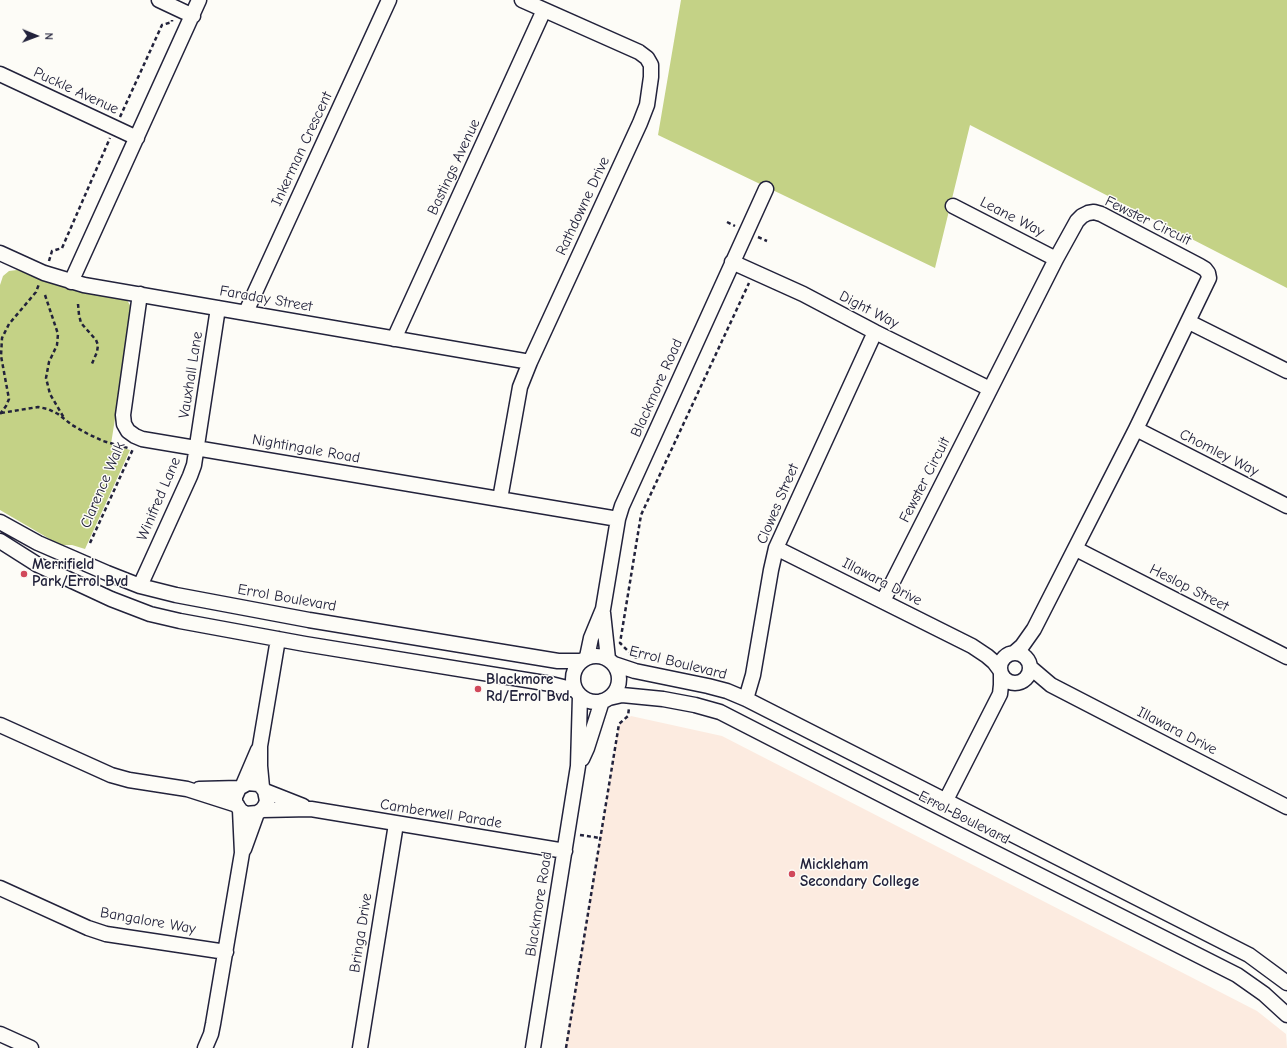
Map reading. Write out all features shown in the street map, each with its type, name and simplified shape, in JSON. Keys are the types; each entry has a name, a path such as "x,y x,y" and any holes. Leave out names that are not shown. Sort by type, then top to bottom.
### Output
{"street":[{"path":"159,0 192,16"},
{"path":"71,282 199,0"},
{"name":"Inkerman Crescent","path":"246,312 389,0"},
{"name":"Rathdowne Drive","path":"500,499 520,388 530,362 640,123 647,105 651,77 651,65 647,58 639,52 522,0"},
{"name":"Bastings Avenue","path":"394,339 544,10"},
{"name":"Puckle Avenue","path":"0,74 137,138"},
{"name":"Blackmore Road","path":"584,659 603,609 618,519 622,506 766,189"},
{"name":"Leane Way","path":"952,206 1056,259"},
{"name":"Fewster Circuit","path":"882,601 1056,259 1077,221 1088,213 1094,212 1101,214 1205,269 1208,273 1208,278 1189,322 1076,549 1034,629 1028,638 1012,653"},
{"name":"Faraday Street","path":"0,253 44,273 71,282 530,362"},
{"name":"Dight Way","path":"732,262 803,294 875,332 990,389"},
{"path":"134,442 124,424 123,415 140,294"},
{"name":"Vauxhall Lane","path":"197,447 218,308"},
{"path":"1189,322 1287,371"},
{"name":"Clowes Street","path":"746,699 753,675 776,548 875,332"},
{"name":"Chomley Way","path":"1136,430 1287,506"},
{"name":"Nightingale Road","path":"134,442 142,438 618,519"},
{"name":"Winifred Lane","path":"140,586 190,476 194,465 197,447"},
{"name":"Errol Boulevard","path":"0,522 38,543 107,573 140,586 176,595 309,620 558,661 584,659"},
{"path":"0,542 38,565 111,599 150,614 180,621 278,639 538,682 578,693 587,700 594,702 606,699 615,692 619,678 618,670 611,661 602,656 594,656 584,659 576,667 573,674 573,682 578,693"},
{"name":"Illawara Drive","path":"776,548 972,646 988,652 1012,653"},
{"name":"Heslop Street","path":"1076,549 1287,657"},
{"name":"Blackmore Road","path":"603,609 611,661"},
{"name":"Fewster Circuit","path":"1030,665 1029,651 1034,629"},
{"path":"205,1048 212,1029 242,854 259,812 265,806 267,800 263,789 260,766 260,746 278,639"},
{"name":"Illawara Drive","path":"972,646 994,662 1000,672"},
{"path":"945,802 989,715 1000,694 1000,672 1002,660 1012,653 1023,655 1030,665 1028,678 1011,688 989,715"},
{"name":"Errol Boulevard","path":"611,661 635,671 708,686 727,691 746,699 945,802 1249,955 1287,983"},
{"name":"Illawara Drive","path":"1030,665 1051,685"},
{"path":"1000,672 1004,679 1009,682 1014,684 1021,682"},
{"name":"Illawara Drive","path":"1021,682 1037,682 1051,685 1287,807"},
{"name":"Blackmore Road","path":"533,1048 578,766 578,693"},
{"name":"Errol Boulevard","path":"606,699 622,695 695,704 720,712 740,721 949,830 1237,975 1264,994 1287,1015"},
{"name":"Blackmore Road","path":"578,766 587,748 606,699"},
{"path":"0,725 111,775 129,780 187,789 238,808 246,814 259,812"},
{"path":"242,854 238,808 235,797 260,746"},
{"path":"187,789 241,786 253,783 263,789"},
{"name":"Camberwell Parade","path":"263,789 311,809 565,851"},
{"name":"Camberwell Parade","path":"259,812 311,809"},
{"name":"Bringa Drive","path":"360,1048 396,824"},
{"name":"Bangalore Way","path":"0,888 88,928 106,934 226,952"},
{"path":"0,1034 31,1048"}],"path":[{"path":"0,414 6,406 8,399 1,356 2,338 9,324 36,292 52,251 62,248 162,25 172,22 178,9"},
{"path":"635,671 636,656 620,643 641,514 754,272"},
{"path":"45,295 58,334 57,345 49,362 46,378 50,394 66,420"},
{"path":"78,304 81,323 96,340 98,345 97,352 91,366"},
{"path":"0,414 38,407 48,409 88,434 104,441 134,442"},
{"name":"Clarence Walk","path":"90,543 134,442"},
{"path":"566,1048 619,724 628,716 631,696"},
{"path":"568,833 600,838"}],"shaded area":[{"name":"Mickleham Secondary College","path":"631,716 722,736 1257,1011 1286,1034 1287,1048 565,1048 619,725"}],"green space":[{"path":"681,0 1287,0 1287,288 970,125 935,268 658,135"},
{"path":"17,270 78,290 117,296 127,300 131,307 131,318 111,444 130,450 85,549 72,545 60,545 0,510 0,285 3,276 9,271"}],"place":[{"name":"Merrifield Park/Errol Bvd","path":"24,574"},
{"name":"Blackmore Rd/Errol Bvd","path":"478,689"},
{"name":"Mickleham Secondary College","path":"792,874"}]}
